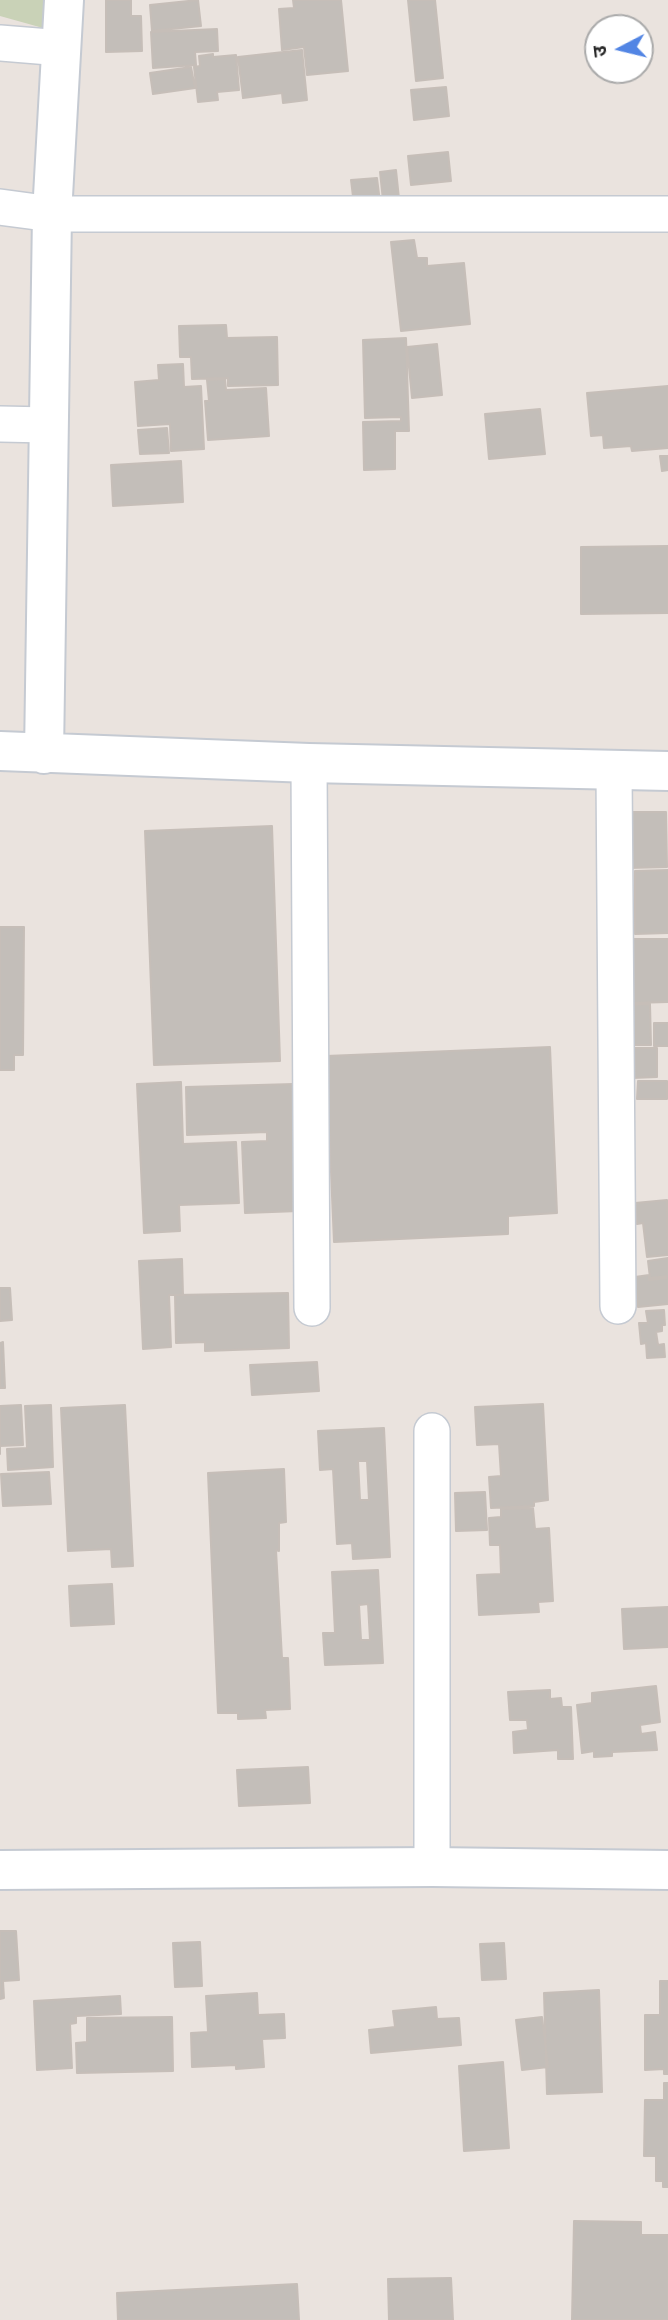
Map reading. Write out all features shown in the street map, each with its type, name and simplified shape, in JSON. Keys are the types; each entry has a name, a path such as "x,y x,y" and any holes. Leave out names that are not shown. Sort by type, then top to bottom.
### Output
{"street":[{"path":"44,754 52,214 64,0"},
{"path":"0,43 62,48"},
{"path":"0,207 52,214 668,214"},
{"path":"0,424 48,425"},
{"path":"0,751 309,763 668,771"},
{"path":"309,763 312,1308"},
{"path":"614,771 618,1306"},
{"path":"432,1431 432,1867"},
{"path":"0,1870 432,1867 668,1870"}],"green space":[{"path":"0,0 44,0 43,28 0,16"}],"building":[{"path":"106,0 131,0 131,16 141,16 142,51 106,52"},
{"path":"198,0 201,26 152,31 150,5"},
{"path":"293,0 341,0 348,71 307,75 304,47 282,50 279,9 294,8"},
{"path":"408,0 435,0 443,78 416,81"},
{"path":"217,29 218,51 195,52 196,65 153,68 151,32"},
{"path":"302,50 307,100 283,103 282,93 243,98 238,57"},
{"path":"213,54 213,57 236,55 239,90 217,92 218,100 198,102 194,67 200,66 199,56"},
{"path":"191,67 195,88 153,94 150,73"},
{"path":"446,87 449,116 414,120 411,90"},
{"path":"448,152 451,181 411,185 408,156"},
{"path":"396,170 400,208 384,210 380,172"},
{"path":"377,178 380,202 354,205 351,180"},
{"path":"414,240 417,258 427,258 427,266 464,263 470,324 401,331 391,242"},
{"path":"226,325 227,338 277,337 278,385 228,386 228,378 192,379 191,357 180,357 179,326"},
{"path":"406,338 409,431 395,431 395,469 364,470 363,422 401,421 401,417 365,418 363,340"},
{"path":"437,344 442,395 412,398 407,347"},
{"path":"183,364 184,387 201,386 204,449 171,451 170,424 138,426 135,382 159,380 158,365"},
{"path":"225,379 226,390 266,388 269,436 208,440 205,401 209,401 207,380"},
{"path":"668,386 668,448 632,451 631,446 604,448 603,435 591,436 587,393"},
{"path":"540,409 545,454 489,459 485,414"},
{"path":"167,428 169,453 140,454 138,430"},
{"path":"660,456 668,456 668,470 662,471"},
{"path":"181,461 183,502 113,506 111,465"},
{"path":"668,546 668,613 581,614 581,547"},
{"path":"628,812 666,812 667,867 629,868"},
{"path":"272,826 280,1061 154,1065 145,831"},
{"path":"668,870 668,933 635,934 635,871"},
{"path":"0,927 24,927 23,1055 14,1055 14,1070 0,1070"},
{"path":"630,939 668,939 668,1002 632,1003"},
{"path":"650,1004 651,1045 626,1045 626,1005"},
{"path":"654,1023 668,1023 668,1046 654,1046"},
{"path":"550,1047 557,1213 508,1216 508,1234 334,1242 326,1056"},
{"path":"632,1048 657,1048 657,1077 632,1078"},
{"path":"638,1081 667,1081 667,1099 637,1099"},
{"path":"181,1082 183,1144 236,1142 239,1203 179,1205 180,1231 144,1233 137,1084"},
{"path":"294,1084 299,1211 245,1213 242,1142 267,1141 267,1132 187,1135 186,1087"},
{"path":"667,1200 668,1255 647,1257 643,1223 637,1224 635,1203"},
{"path":"668,1258 668,1276 650,1278 648,1261"},
{"path":"182,1259 183,1295 169,1295 171,1347 143,1349 139,1261"},
{"path":"649,1275 649,1280 668,1278 668,1304 638,1307 635,1277"},
{"path":"0,1288 10,1288 12,1320 0,1321"},
{"path":"288,1293 289,1348 205,1351 205,1342 176,1343 175,1295"},
{"path":"664,1310 665,1325 662,1325 662,1331 656,1332 658,1345 664,1344 665,1357 647,1358 646,1343 641,1344 639,1323 648,1323 646,1311"},
{"path":"3,1342 5,1388 0,1388 0,1343"},
{"path":"317,1362 319,1391 252,1395 250,1365"},
{"path":"543,1404 548,1500 534,1502 534,1506 491,1508 489,1477 501,1476 499,1444 477,1445 475,1407"},
{"path":"21,1405 23,1445 0,1446 0,1406"},
{"path":"51,1405 53,1467 8,1470 7,1449 27,1448 25,1406"},
{"path":"125,1405 133,1566 112,1567 111,1549 68,1551 61,1408"},
{"path":"384,1428 390,1557 353,1559 352,1543 337,1544 333,1469 320,1470 318,1431","holes":["358,1461 367,1461 369,1500 360,1500"]},
{"path":"284,1469 286,1522 279,1523 279,1551 276,1550 282,1658 288,1658 290,1709 265,1710 266,1718 238,1719 238,1713 218,1713 208,1473"},
{"path":"49,1472 51,1504 3,1506 1,1474"},
{"path":"485,1492 487,1530 456,1531 455,1493"},
{"path":"533,1508 535,1529 549,1528 553,1601 538,1602 539,1612 479,1615 477,1575 501,1574 500,1545 490,1545 489,1518 501,1517 501,1509"},
{"path":"378,1570 383,1663 325,1665 323,1633 335,1633 332,1572","holes":["368,1604 370,1640 361,1640 359,1605"]},
{"path":"112,1584 114,1624 71,1626 69,1586"},
{"path":"668,1607 668,1647 624,1649 622,1609"},
{"path":"656,1686 660,1722 640,1725 641,1734 655,1732 657,1750 612,1752 612,1756 594,1757 594,1751 582,1753 577,1705 592,1703 592,1693"},
{"path":"550,1690 550,1699 561,1698 562,1707 571,1707 573,1759 558,1759 558,1750 514,1753 513,1732 528,1730 527,1720 510,1720 508,1692"},
{"path":"308,1767 310,1803 239,1806 237,1770"},
{"path":"0,1931 16,1931 19,1980 3,1981 4,1998 0,1999"},
{"path":"200,1942 202,1986 175,1987 173,1943"},
{"path":"504,1943 506,1979 482,1980 480,1944"},
{"path":"660,1981 668,1981 668,2074 664,2074 664,2069 645,2070 645,2015 660,2015"},
{"path":"599,1990 602,2092 547,2094 544,1993"},
{"path":"257,1993 258,2015 284,2014 285,2038 262,2039 264,2067 192,2067 191,2033 208,2032 206,1996"},
{"path":"120,1996 121,2014 76,2016 76,2023 70,2024 72,2068 37,2070 34,2001"},
{"path":"436,2007 437,2019 459,2018 461,2045 371,2053 369,2030 395,2027 393,2011"},
{"path":"172,2017 173,2071 77,2073 76,2043 87,2042 87,2018"},
{"path":"542,2017 548,2067 522,2070 516,2020"},
{"path":"503,2062 509,2148 464,2151 459,2066"},
{"path":"664,2083 668,2083 668,2187 663,2187 663,2181 656,2181 656,2156 644,2156 645,2100 664,2100"},
{"path":"574,2221 641,2222 641,2235 668,2235 668,2320 572,2320"},
{"path":"451,2278 453,2320 389,2320 388,2279"},
{"path":"297,2284 299,2320 118,2320 117,2293"}]}
